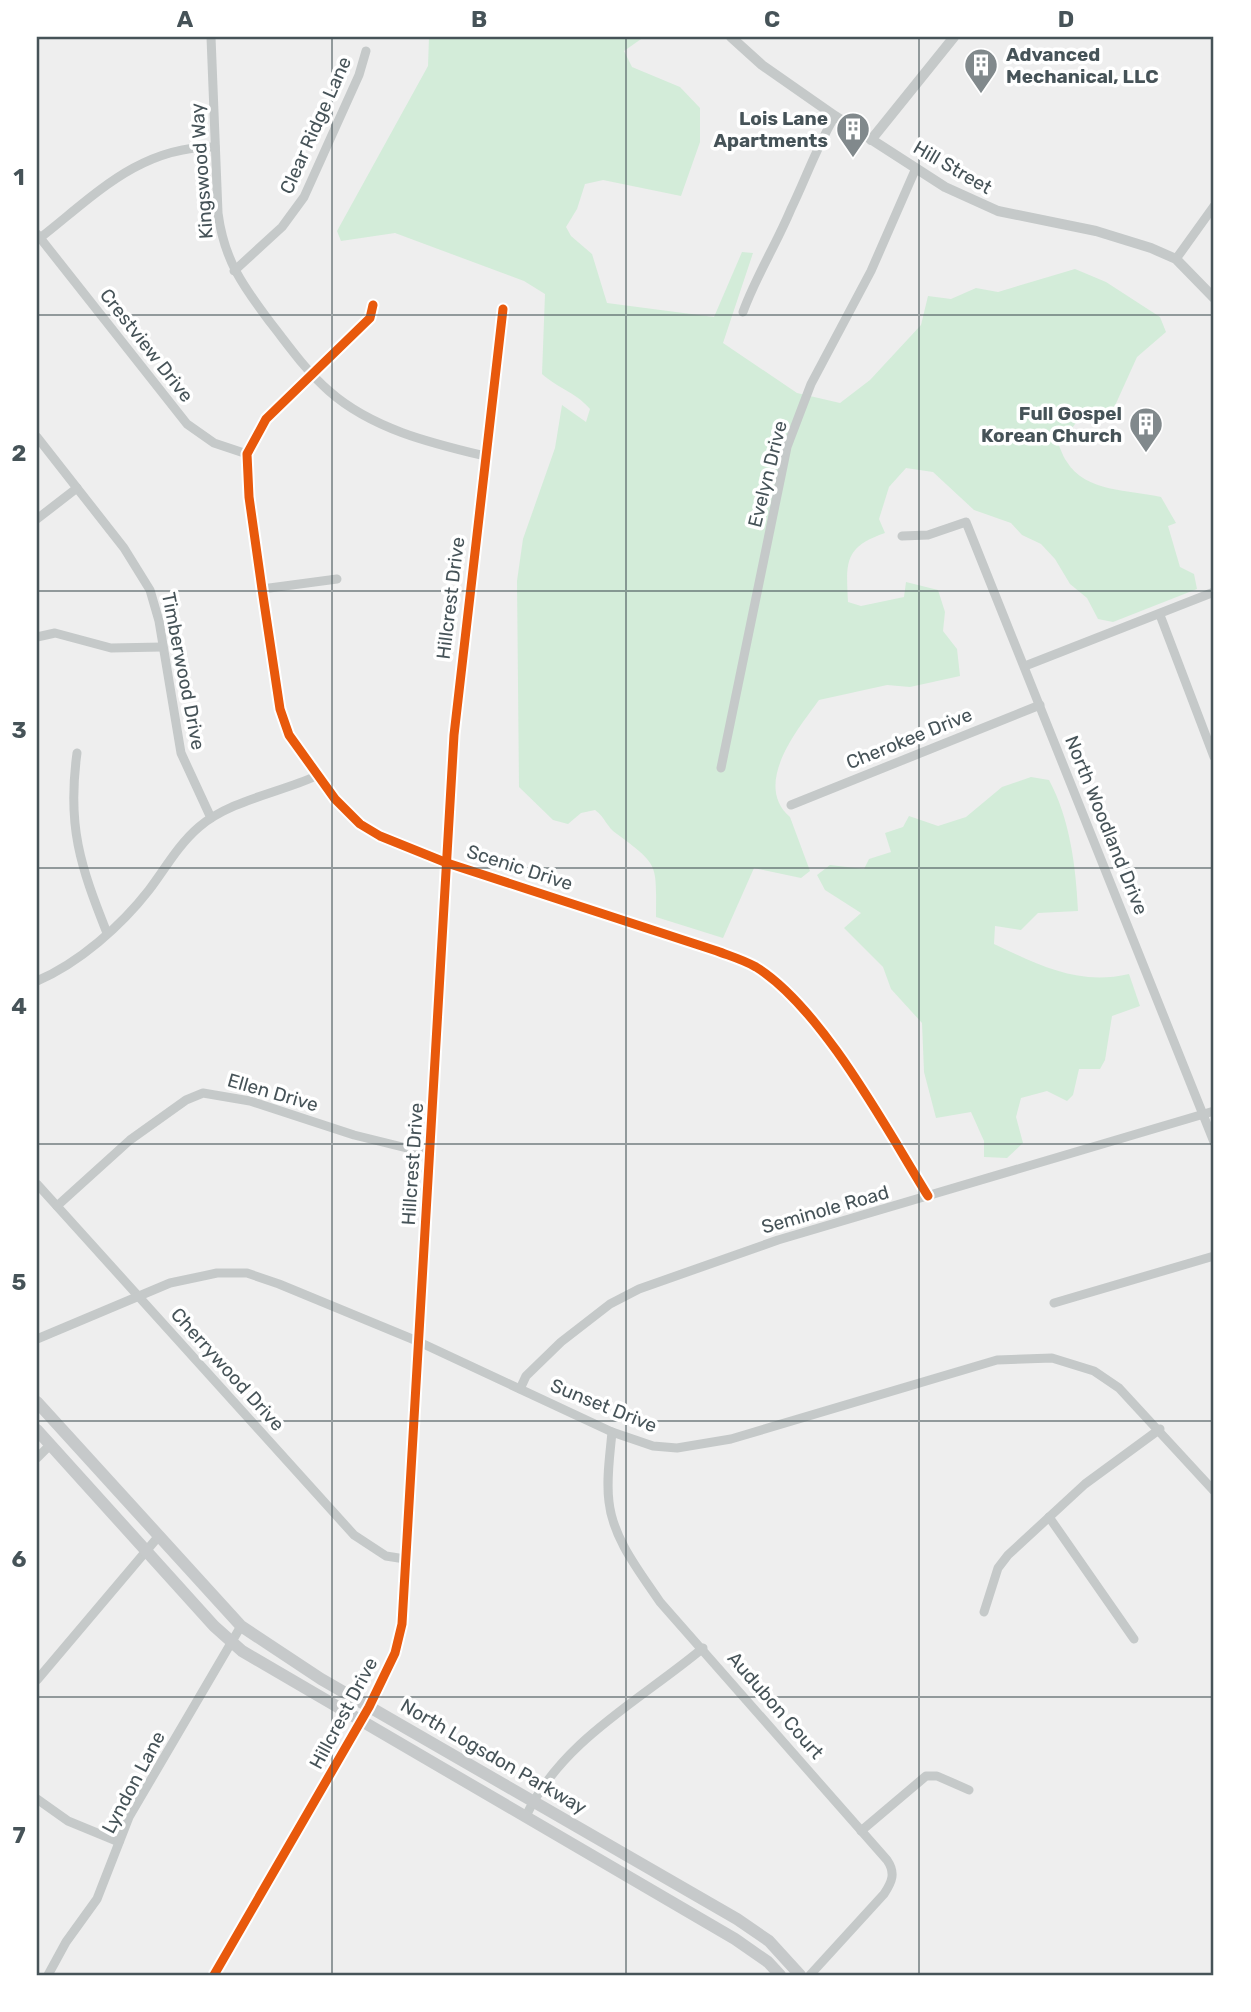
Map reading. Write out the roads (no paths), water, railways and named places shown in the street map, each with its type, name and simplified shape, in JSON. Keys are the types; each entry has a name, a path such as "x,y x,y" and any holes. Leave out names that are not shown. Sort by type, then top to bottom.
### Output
{"main road":[{"name":"North Logsdon Parkway","path":"37,1402 241,1626 274,1651 737,1919 769,1941 800,1975"},
{"name":"North Logsdon Parkway","path":"37,1430 232,1642 259,1662 735,1939 768,1962 780,1975"}],"street":[{"name":"Kingswood Way","path":"211,37 220,228 234,271 311,373 338,399 364,416 402,432 485,456"},
{"name":"Hill Street","path":"731,37 762,65 945,187 979,205 1017,217 1096,231 1176,259 1214,298"},
{"path":"871,139 954,37"},
{"name":"Clear Ridge Lane","path":"234,271 282,227 304,197 359,75 366,51"},
{"path":"743,312 757,274 779,236 815,151 835,116"},
{"path":"38,236 134,165 172,151 215,147"},
{"name":"Evelyn Drive","path":"721,768 788,447 811,384 872,271 916,168"},
{"path":"1176,259 1214,206"},
{"name":"Crestview Drive","path":"38,236 187,424 214,443 247,454"},
{"name":"Scenic Drive","path":"373,305 370,318 259,427 247,454 249,497 284,722 296,747 316,776 351,817 370,831 447,863 704,946 758,968 780,986 826,1039 928,1196"},
{"name":"Hillcrest Drive","path":"214,1975 369,1707 400,1638 460,663 503,309"},
{"name":"Timberwood Drive","path":"37,437 143,575 155,605 181,753 211,818"},
{"path":"37,519 77,488"},
{"name":"North Woodland Drive","path":"902,536 928,535 966,522 1214,1142"},
{"path":"262,589 337,579"},
{"path":"1025,666 1214,592"},
{"path":"1160,615 1214,757"},
{"path":"37,637 54,633 111,648 162,647"},
{"name":"Cherokee Drive","path":"791,805 1040,705"},
{"path":"77,753 71,791 74,830 107,933"},
{"path":"37,981 79,956 135,907 185,841 211,818 316,776"},
{"name":"Ellen Drive","path":"57,1206 130,1140 186,1100 203,1093 250,1101 354,1135 431,1154"},
{"name":"Seminole Road","path":"520,1389 526,1376 561,1342 610,1304 631,1292 765,1245 1214,1111"},
{"name":"Cherrywood Drive","path":"37,1184 354,1535 386,1556 405,1559"},
{"path":"1054,1303 1214,1255"},
{"name":"Sunset Drive","path":"37,1339 139,1294 200,1275 247,1273 417,1341 611,1432 653,1446 698,1446 984,1363 1030,1357 1066,1361 1094,1371 1119,1388 1160,1429 1214,1491"},
{"path":"984,1612 993,1582 1003,1562 1085,1483 1160,1429"},
{"name":"Audubon Court","path":"611,1432 608,1493 617,1531 660,1602 891,1866 892,1880 871,1909 810,1975"},
{"path":"37,1458 50,1445"},
{"path":"1049,1517 1134,1639"},
{"path":"37,1680 158,1537"},
{"name":"Lyndon Lane","path":"48,1975 97,1899 130,1817 241,1626"},
{"path":"526,1816 533,1800 569,1753 703,1648"},
{"path":"861,1830 926,1776 937,1776 969,1790"},
{"path":"37,1799 68,1821 119,1842"}],"place":[{"name":"Advanced Mechanical, LLC","path":"981,95"},
{"name":"Lois Lane Apartments","path":"853,159"},
{"name":"Full Gospel Korean Church","path":"1146,454"}]}
